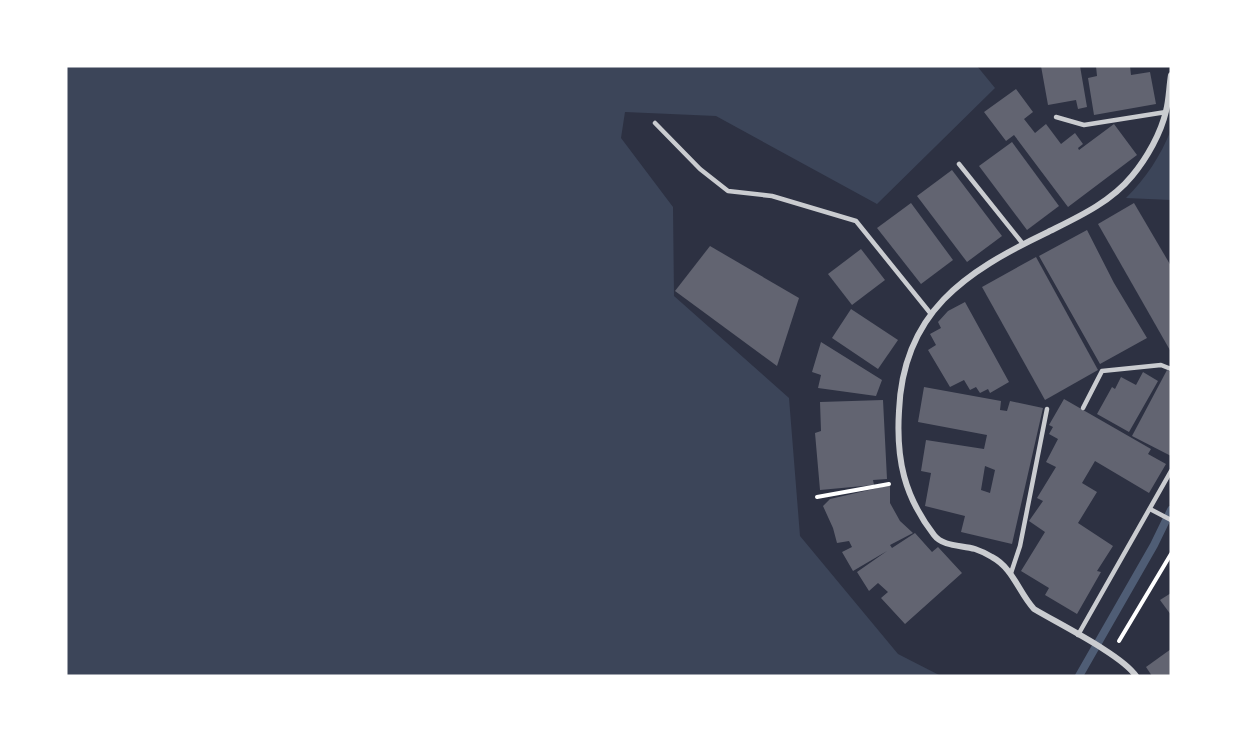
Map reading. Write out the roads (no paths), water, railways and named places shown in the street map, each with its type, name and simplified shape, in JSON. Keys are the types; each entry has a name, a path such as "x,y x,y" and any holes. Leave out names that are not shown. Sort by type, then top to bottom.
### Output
{"street":[{"path":"1136,676 1131,669 1111,654 1034,609 1011,573 995,558 975,549 946,544 936,538 918,513 905,483 900,459 899,392 905,366 914,343 931,314 948,293 964,279 999,256 1083,215 1109,197 1132,176 1153,144 1166,112 1171,75"}],"lane":[{"path":"1056,117 1084,125 1166,112"},
{"path":"655,123 700,169 728,191 772,196 856,221 931,314"},
{"path":"958,164 1023,244"},
{"path":"1083,408 1102,371 1161,365 1171,369"},
{"path":"1011,573 1020,546 1047,409"},
{"path":"1078,635 1171,471"},
{"path":"1150,508 1171,520"}],"waterway":[{"path":"1079,676 1154,545 1171,510"}]}
